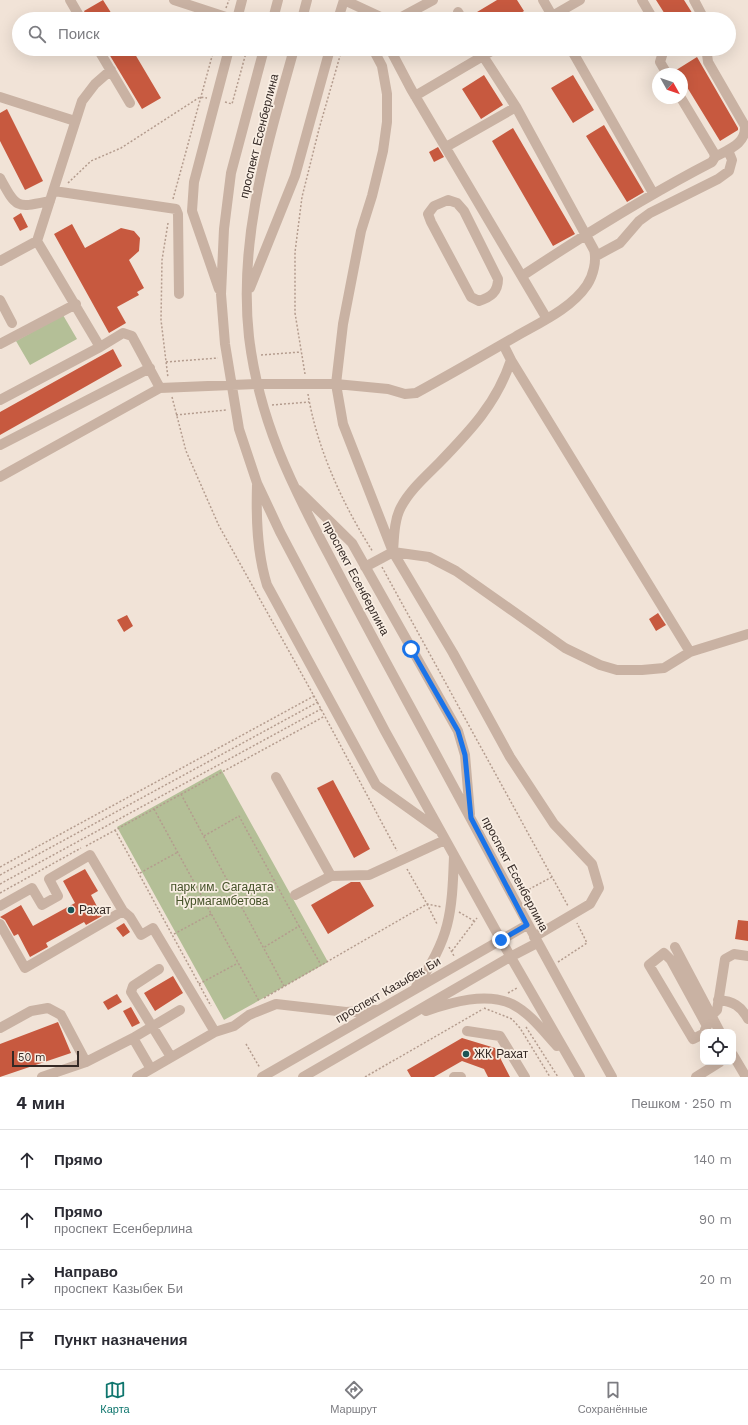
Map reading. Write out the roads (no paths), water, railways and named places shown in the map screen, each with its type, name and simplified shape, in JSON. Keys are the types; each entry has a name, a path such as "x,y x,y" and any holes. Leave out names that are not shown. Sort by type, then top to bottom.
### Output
{"street":[{"path":"70,0 77,12"},
{"path":"174,0 211,12"},
{"path":"239,12 242,0"},
{"path":"275,12 278,0"},
{"path":"304,12 307,0"},
{"path":"340,12 344,0 370,12"},
{"path":"411,12 433,0"},
{"path":"543,0 548,12"},
{"path":"561,12 580,0"},
{"path":"642,0 649,12"},
{"path":"694,0 700,12"},
{"path":"102,56 130,103"},
{"path":"221,294 192,211 194,182 227,56"},
{"name":"проспект Есенберлина","path":"262,56 231,173 224,229 221,294 227,358 239,429 257,483 280,532 454,856 510,957 580,1077"},
{"name":"проспект Есенберлина","path":"292,56 259,179 250,241 247,297 252,356 256,384 270,432 292,485 535,940 612,1077"},
{"path":"247,297 295,176 328,56"},
{"path":"303,1077 510,957 590,904 599,888 592,864 554,824 510,757 453,653 393,552 343,424 336,384 343,324 361,231 374,189 383,151 387,122 387,94 384,73 377,56"},
{"path":"394,56 415,96 547,319"},
{"path":"415,96 475,56"},
{"path":"0,477 160,388 256,384 336,384 388,389 405,394 416,393 547,319 571,302 587,285 596,256 586,233 516,106 484,56"},
{"path":"575,56 653,193"},
{"path":"662,56 660,62 664,68"},
{"path":"522,276 586,233 653,193 712,162 715,157 741,141 746,135 745,126 708,62 707,56"},
{"path":"0,261 37,241 50,201 57,192 75,121 86,95 111,70"},
{"path":"0,97 75,121"},
{"path":"685,104 715,157"},
{"path":"446,147 516,106"},
{"path":"596,256 620,243 638,221 650,212 718,179 729,171 732,160 728,150"},
{"path":"0,178 12,199 19,205 24,206 50,201"},
{"path":"57,192 192,211"},
{"path":"448,200 457,203 464,211 498,279 498,287 490,297 479,300 471,297 428,214 434,206 448,200"},
{"path":"464,211 477,202"},
{"path":"176,209 178,214 179,294"},
{"path":"37,241 100,346"},
{"path":"0,300 12,323"},
{"path":"0,344 76,304"},
{"path":"0,400 123,333 128,333 132,336 160,388"},
{"path":"503,344 511,360 690,652"},
{"path":"393,552 394,532 400,508 414,489 467,434 489,406 504,382 511,360"},
{"path":"0,445 150,368"},
{"path":"257,483 256,516 261,564 267,585 376,786 443,836 369,875 330,876 295,895"},
{"path":"292,485 352,543 458,731 465,755 471,818"},
{"path":"365,567 393,552 429,557 456,571 565,648 600,665 617,670 664,668 690,652 748,634"},
{"path":"276,777 330,876"},
{"path":"0,906 32,888 42,905 58,896 49,879 90,855 123,911 130,917 141,935 153,928 215,1032"},
{"path":"414,990 428,970 444,938 452,908 454,856"},
{"path":"0,924 25,968 123,911"},
{"name":"проспект Казыбек Би","path":"263,1076 527,925"},
{"path":"675,947 718,1029"},
{"path":"664,953 671,960 705,1031 693,1039 649,965 654,959 664,953"},
{"path":"706,1029 712,1016 717,1010 725,959 734,954 748,956"},
{"path":"160,969 133,986 131,992 171,1057"},
{"path":"401,1020 444,1004 477,999 498,1000 512,1004 525,1013 570,1060"},
{"path":"718,1000 734,1002 744,1012 748,1019"},
{"path":"137,1077 215,1032 234,1026 249,1015 276,1004 346,1012 380,1009"},
{"path":"0,1028 31,1011 48,1008 61,1015 86,1062"},
{"path":"42,1077 86,1062 133,1038 180,1010"},
{"path":"467,1031 500,1036 525,1077"},
{"path":"133,1038 151,1069"},
{"path":"736,1060 746,1077"},
{"path":"696,1077 715,1065"},
{"path":"454,1077 461,1077"}],"place":[{"name":"Рахат","path":"71,910"},
{"name":"ЖК Рахат","path":"466,1054"}],"park label":[{"name":"парк им. Сагадата Нурмагамбетова","path":"222,894"}]}
